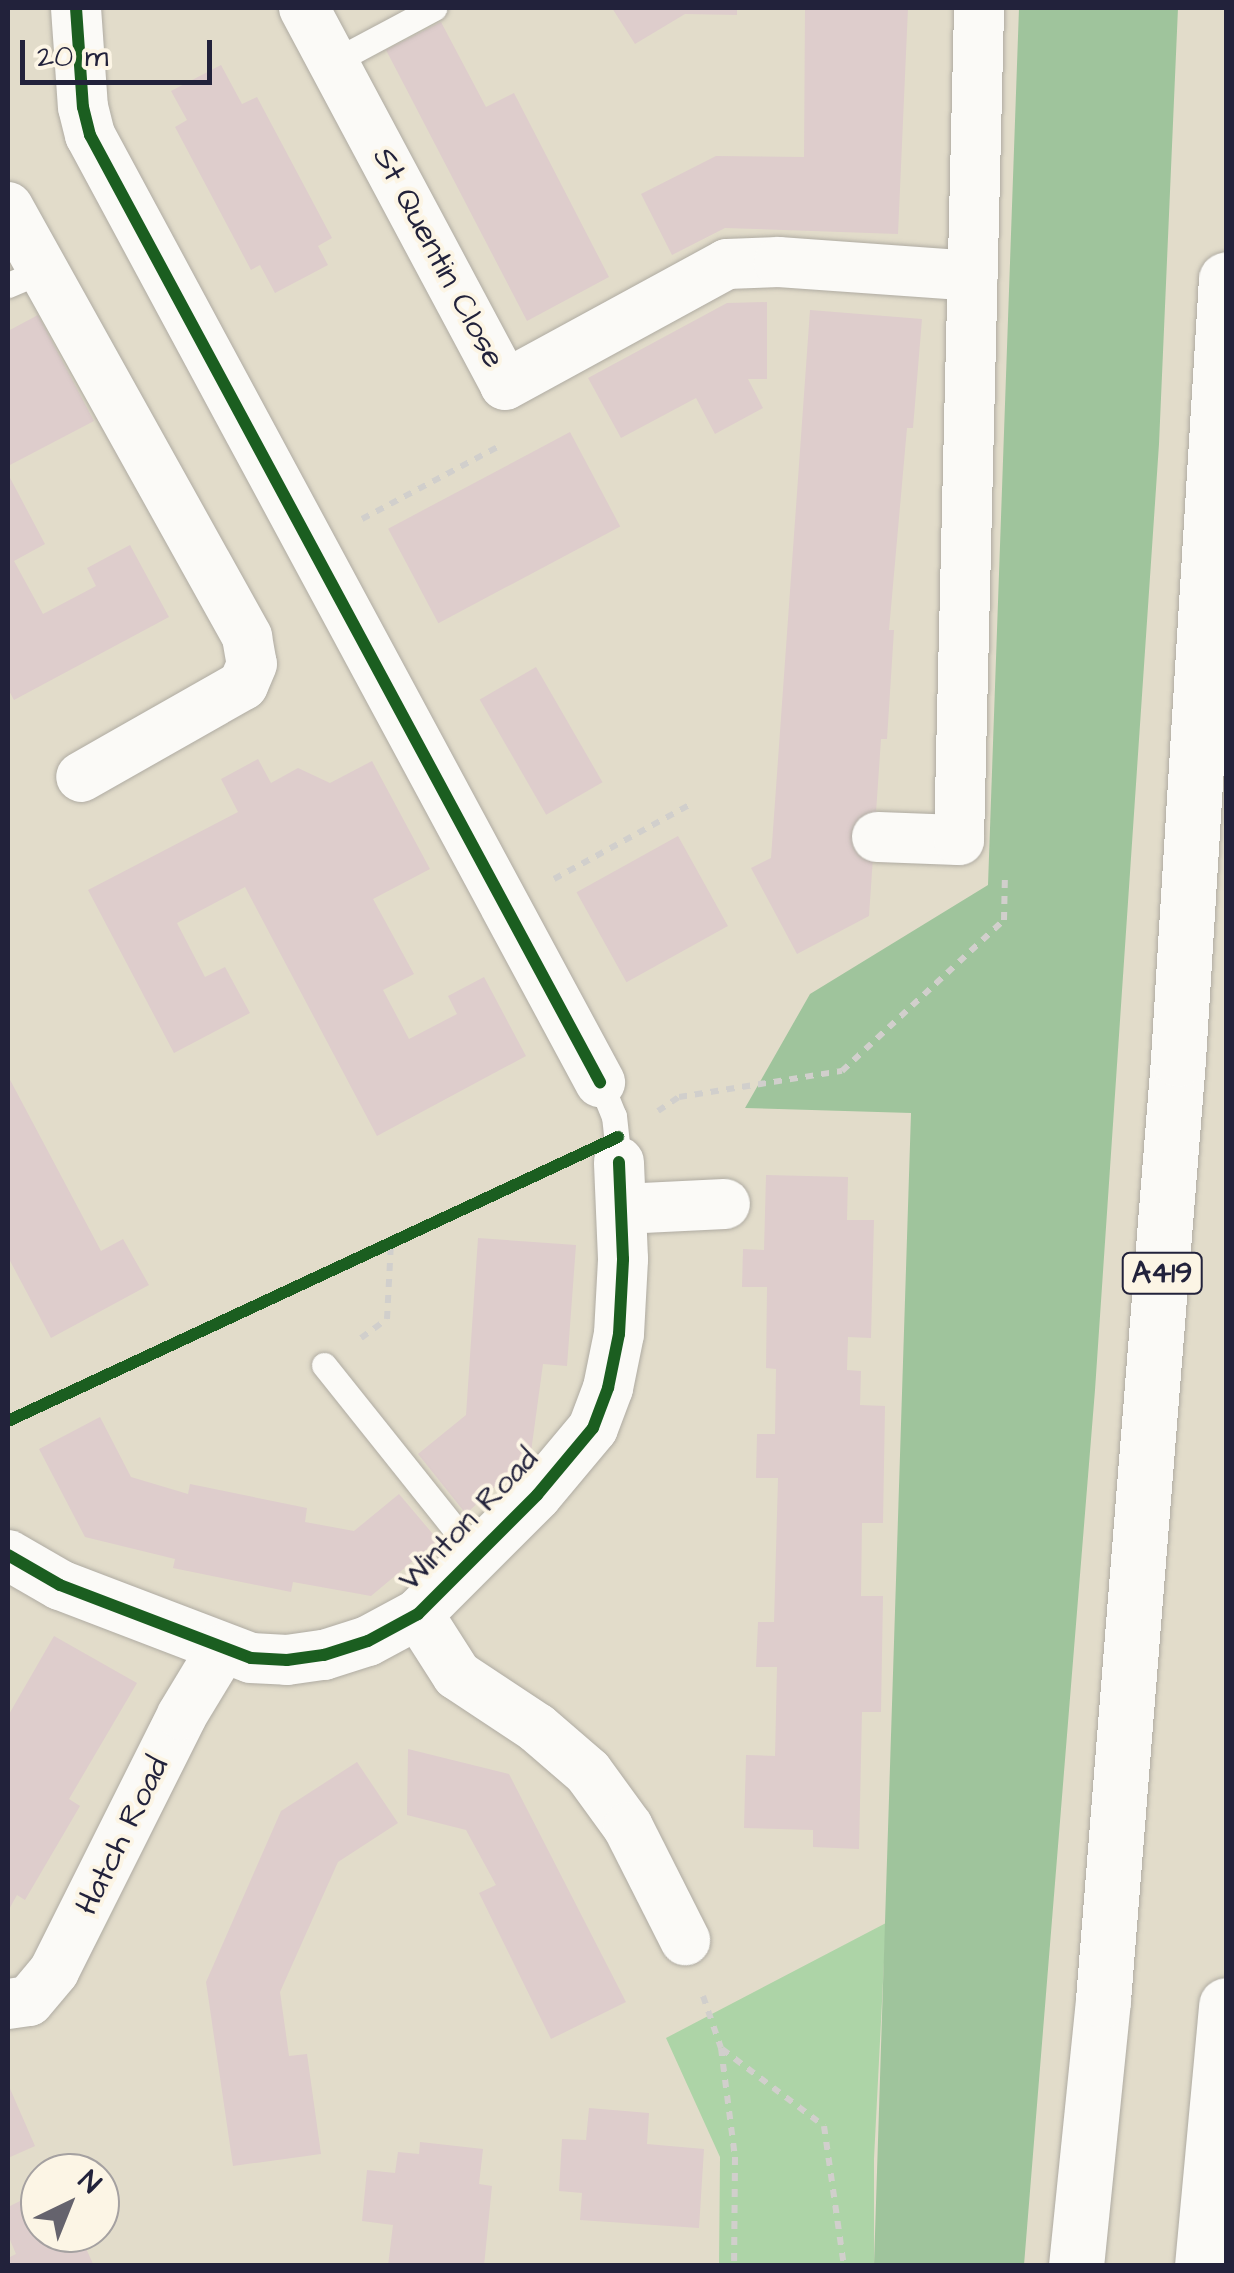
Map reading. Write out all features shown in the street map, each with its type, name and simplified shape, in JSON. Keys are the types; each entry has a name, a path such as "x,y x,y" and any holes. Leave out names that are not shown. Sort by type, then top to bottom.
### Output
{"highway":[{"name":"A419","path":"1076,2266 1103,2000 1178,1059 1226,280"},
{"path":"1202,2266 1226,2005"}],"street":[{"path":"76,8 82,107 90,135 600,1082"},
{"name":"St Quentin Close","path":"304,8 505,385 726,264 779,262 972,276"},
{"path":"877,837 959,840 979,8"},
{"path":"8,208 24,278 247,636 252,664 243,685 80,778"},
{"path":"620,1169 724,1204"},
{"name":"Winton Road","path":"8,1555 60,1585 222,1649 288,1660 324,1655 368,1641 418,1614 477,1558 593,1428 608,1388 619,1334 620,1169"},
{"name":"Winton Road","path":"418,1614 440,1655 457,1676 537,1728 588,1772 628,1826 685,1940"},
{"name":"Hatch Road","path":"8,2004 29,2001 54,1971 182,1715 222,1649"}],"lane":[{"path":"333,62 434,8"},
{"path":"600,1082 620,1169"},
{"path":"324,1365 477,1558"}],"path":[{"path":"350,526 516,437"},
{"path":"544,884 693,803"},
{"path":"8,1420 390,1243 620,1169"},
{"path":"324,1365 387,1319 390,1243"},
{"path":"685,1940 721,2048 735,2157 734,2266"},
{"path":"721,2048 824,2126 844,2266"}],"green space":[{"path":"1019,8 1178,8 1159,444 1095,1390 1024,2265 874,2265 911,1113 745,1108 810,994 988,885"},
{"path":"886,1923 874,2159 874,2265 719,2265 720,2157 666,2038"}],"building":[{"path":"612,8 737,8 737,15 685,14 635,44"},
{"path":"805,8 908,8 898,234 725,228 672,255 641,194 716,156 804,157"},
{"path":"441,22 486,107 514,93 609,277 527,321 386,50"},
{"path":"221,65 242,104 257,97 332,238 318,246 328,265 275,293 260,265 251,270 175,127 187,120 171,91"},
{"path":"767,302 767,379 748,379 763,408 715,434 696,398 621,438 588,378 727,303"},
{"path":"810,310 922,319 913,428 907,428 889,630 894,630 887,739 881,739 869,916 797,954 751,868 771,858"},
{"path":"38,315 94,421 8,466 8,331"},
{"path":"570,432 620,526 438,623 388,529"},
{"path":"8,474 45,544 14,561 43,614 96,586 87,568 130,545 169,617 14,700 8,689"},
{"path":"536,667 602,782 546,815 480,700"},
{"path":"258,759 271,783 298,768 330,783 372,761 430,869 373,899 414,974 383,990 409,1039 457,1014 448,996 484,977 526,1056 377,1136 245,887 177,923 205,977 225,967 250,1013 174,1053 88,890 238,812 221,779"},
{"path":"678,836 728,926 626,982 577,892"},
{"path":"8,1076 101,1251 123,1239 149,1285 51,1338 8,1257"},
{"path":"766,1175 848,1177 847,1220 874,1220 871,1338 848,1337 847,1370 861,1371 860,1405 885,1406 883,1523 862,1523 861,1596 883,1596 881,1712 862,1712 859,1849 813,1847 813,1830 744,1828 746,1755 775,1756 777,1667 756,1667 758,1622 774,1622 778,1478 756,1478 757,1434 775,1434 776,1369 766,1368 767,1287 742,1287 743,1249 764,1250"},
{"path":"478,1238 576,1245 567,1366 543,1364 531,1452 466,1514 418,1454 466,1415"},
{"path":"100,1417 131,1477 188,1494 190,1484 307,1508 305,1522 354,1531 399,1494 438,1540 371,1596 293,1582 291,1592 173,1568 175,1559 85,1537 39,1449"},
{"path":"54,1636 137,1683 69,1799 80,1806 25,1900 17,1895 8,1911 8,1716"},
{"path":"408,1749 509,1774 626,2002 551,2039 479,1893 496,1885 466,1830 407,1815"},
{"path":"357,1762 398,1823 338,1862 280,1992 289,2056 307,2054 321,2154 233,2166 206,1982 281,1811"},
{"path":"8,2084 35,2146 8,2158"},
{"path":"589,2108 649,2113 647,2144 704,2149 699,2228 580,2220 582,2193 559,2191 562,2139 586,2140"},
{"path":"420,2142 483,2149 479,2184 492,2186 484,2266 388,2266 393,2225 362,2221 367,2170 395,2173 398,2152 419,2154"},
{"path":"20,2201 20,2253 88,2253 94,2266 8,2266 8,2258 16,2254 8,2235 8,2207"}],"cycle path":[{"path":"76,8 83,107 90,135 600,1082"},
{"path":"8,1421 618,1137"},
{"path":"8,1555 60,1585 251,1658 287,1660 324,1655 368,1641 418,1614 537,1495 593,1428 608,1388 619,1334 623,1259 619,1162"}]}
